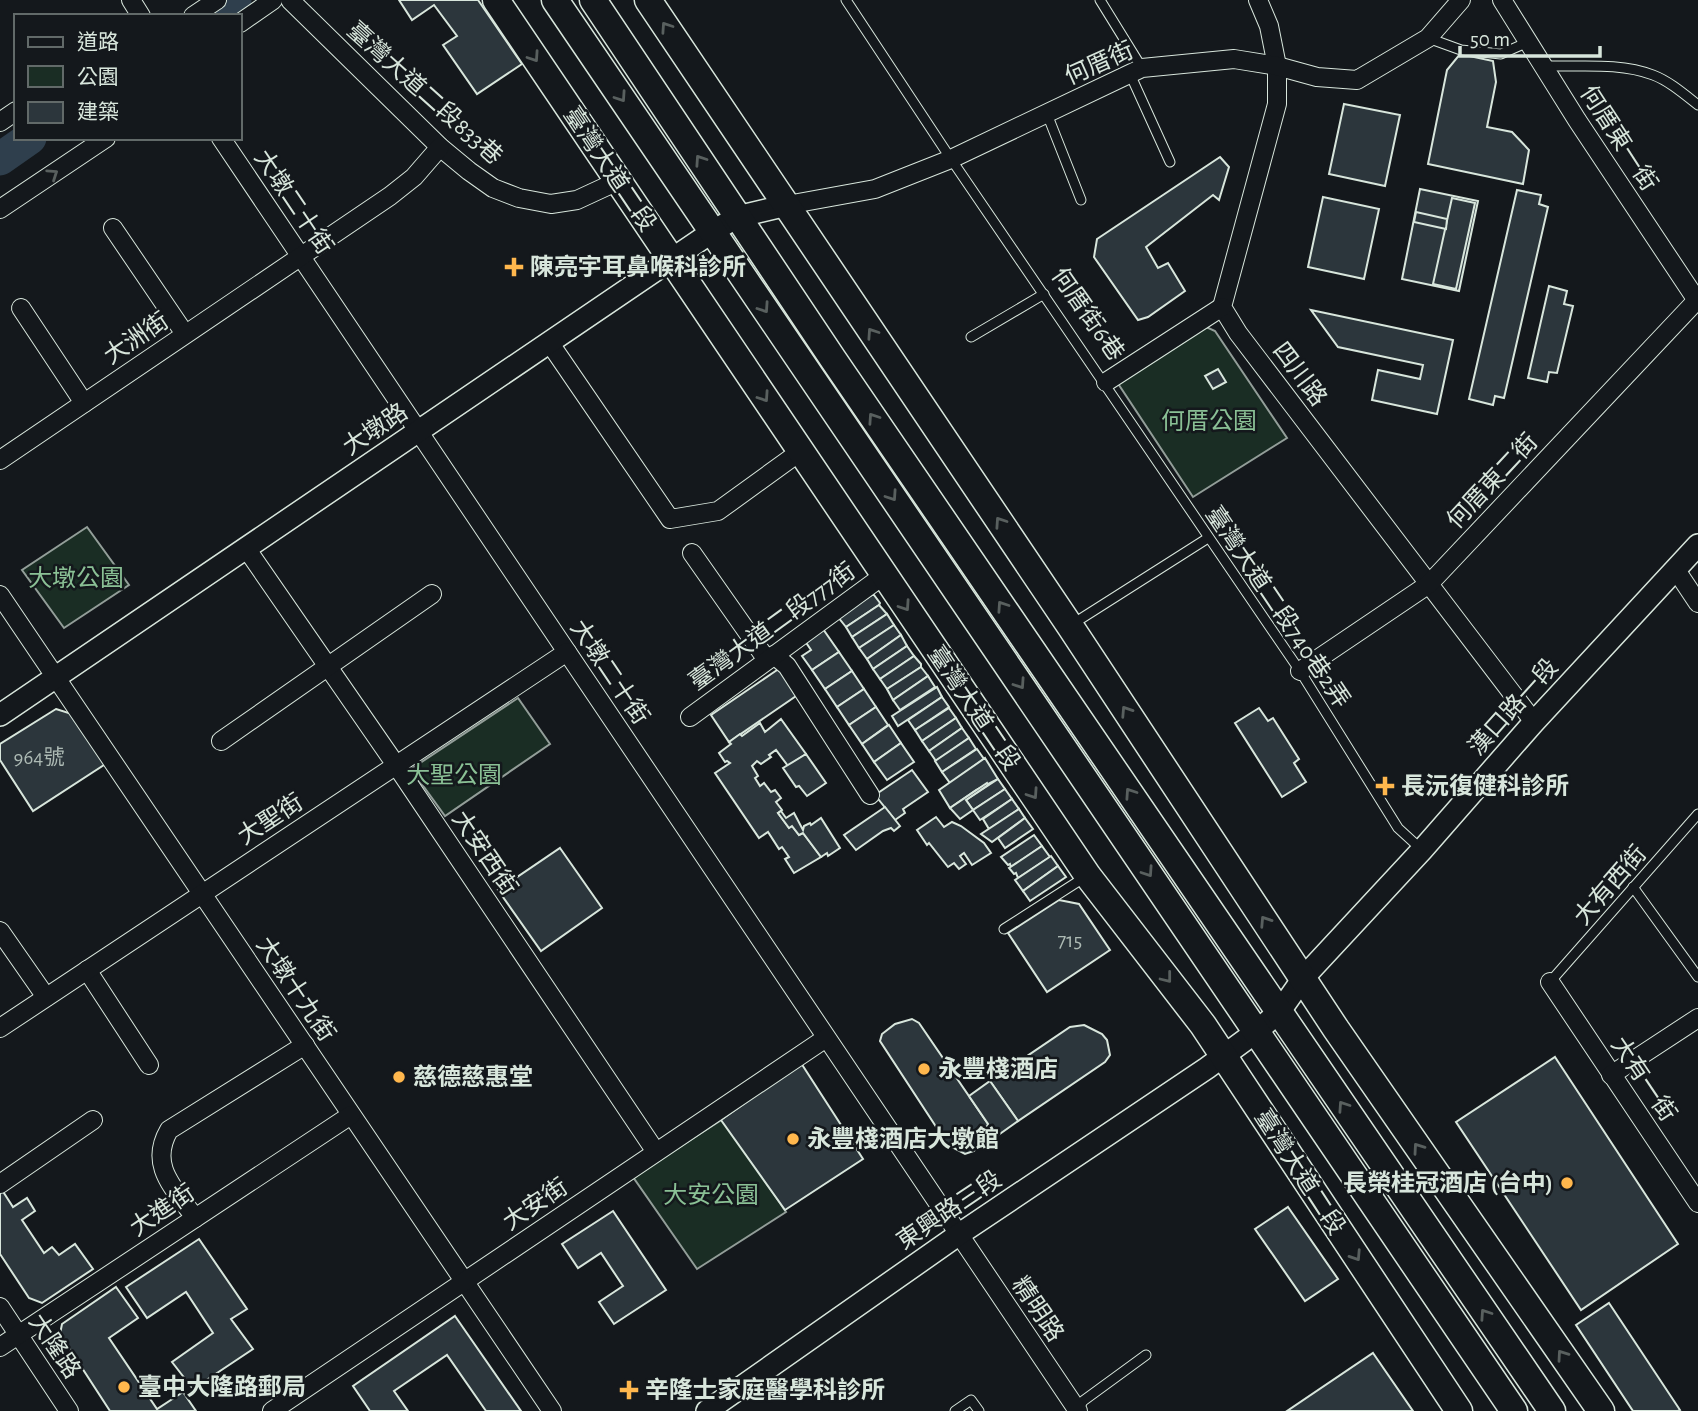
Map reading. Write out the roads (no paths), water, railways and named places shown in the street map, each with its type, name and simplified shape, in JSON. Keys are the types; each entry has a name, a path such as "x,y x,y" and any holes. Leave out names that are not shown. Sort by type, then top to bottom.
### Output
{"main road":[{"name":"臺灣大道二段","path":"496,0 1088,876 1203,1025 1459,1411"},
{"name":"臺灣大道二段","path":"555,0 1514,1411"},
{"path":"593,0 737,217 1552,1411"},
{"path":"648,0 1070,626 1336,1029 1601,1411"}],"street":[{"path":"196,14 217,0"},
{"path":"242,22 273,0"},
{"name":"臺灣大道二段833巷","path":"290,0 440,147 493,188 519,198 551,204 577,200 618,181"},
{"path":"1222,307 1277,104 1278,66 1269,26 1258,0"},
{"name":"何厝街","path":"787,205 875,189 951,159 1136,71 1234,59 1278,66 1317,77 1357,80 1428,38 1461,0"},
{"name":"何厝東一街","path":"1502,0 1698,301"},
{"path":"0,209 103,140"},
{"name":"大墩二十街","path":"222,140 958,1235"},
{"name":"大洲街","path":"0,460 390,196 414,177 440,147"},
{"name":"大墩路","path":"0,715 712,232 737,217 787,205"},
{"path":"113,228 185,334"},
{"name":"何厝東二街","path":"1300,671 1429,584 1698,301"},
{"name":"何厝街6巷","path":"1105,382 1222,307"},
{"name":"四川路","path":"1222,307 1246,344 1534,722"},
{"path":"22,308 84,403"},
{"path":"549,342 670,519 718,511 801,451"},
{"name":"漢口路一段","path":"1223,1056 1280,1011 1304,977 1698,545"},
{"name":"大安西街","path":"246,548 396,765 656,1152"},
{"path":"692,553 771,658 787,666 870,795"},
{"path":"1676,570 1698,603"},
{"name":"臺灣大道二段777街","path":"690,717 884,575"},
{"path":"221,741 432,594"},
{"name":"大墩十九街","path":"0,595 552,1411"},
{"name":"大聖街","path":"0,1028 567,652"},
{"path":"0,931 46,997"},
{"path":"87,970 149,1065"},
{"name":"大有一街","path":"1550,982 1698,1203"},
{"path":"1611,1075 1698,1018"},
{"name":"大安街","path":"272,1411 826,1038"},
{"path":"195,1218 164,1171 160,1156 162,1143 169,1130 305,1045"},
{"name":"東興路三段","path":"707,1411 958,1235 1223,1056"},
{"name":"大進街","path":"0,1348 351,1115"},
{"path":"0,1184 93,1120"},
{"name":"精明路","path":"958,1235 1077,1411"},
{"name":"大隆路","path":"0,1307 69,1411"}],"lane":[{"name":"何厝街6巷","path":"846,0 951,159 1105,382"},
{"path":"1100,0 1136,71 1170,162"},
{"path":"1428,38 1461,50 1501,54 1528,42"},
{"path":"1543,66 1620,68 1652,75 1676,88 1698,105"},
{"path":"1047,114 1081,200"},
{"path":"971,337 1044,294"},
{"name":"臺灣大道二段740巷2弄","path":"1105,382 1300,671 1398,828 1422,850"},
{"path":"1070,626 1208,538"},
{"name":"大有西街","path":"1550,982 1698,814"},
{"path":"1004,929 1088,876"},
{"path":"1633,887 1698,977"},
{"path":"1077,1411 1083,1401 1146,1355"},
{"path":"955,1411 971,1400 979,1411"}],"waterway":[{"path":"215,14 235,0"},
{"path":"0,159 27,140"}],"place":[{"name":"陳亮宇耳鼻喉科診所","path":"514,267"},
{"name":"長沅復健科診所","path":"1385,786"},
{"name":"永豐棧酒店","path":"924,1069"},
{"name":"慈德慈惠堂","path":"399,1077"},
{"name":"永豐棧酒店大墩館","path":"793,1139"},
{"name":"長榮桂冠酒店 (台中)","path":"1567,1183"},
{"name":"臺中大隆路郵局","path":"124,1387"},
{"name":"辛隆士家庭醫學科診所","path":"629,1390"}],"park label":[{"name":"何厝公園","path":"1209,421"},
{"name":"大墩公園","path":"76,578"},
{"name":"大聖公園","path":"454,775"},
{"name":"大安公園","path":"711,1195"}]}
